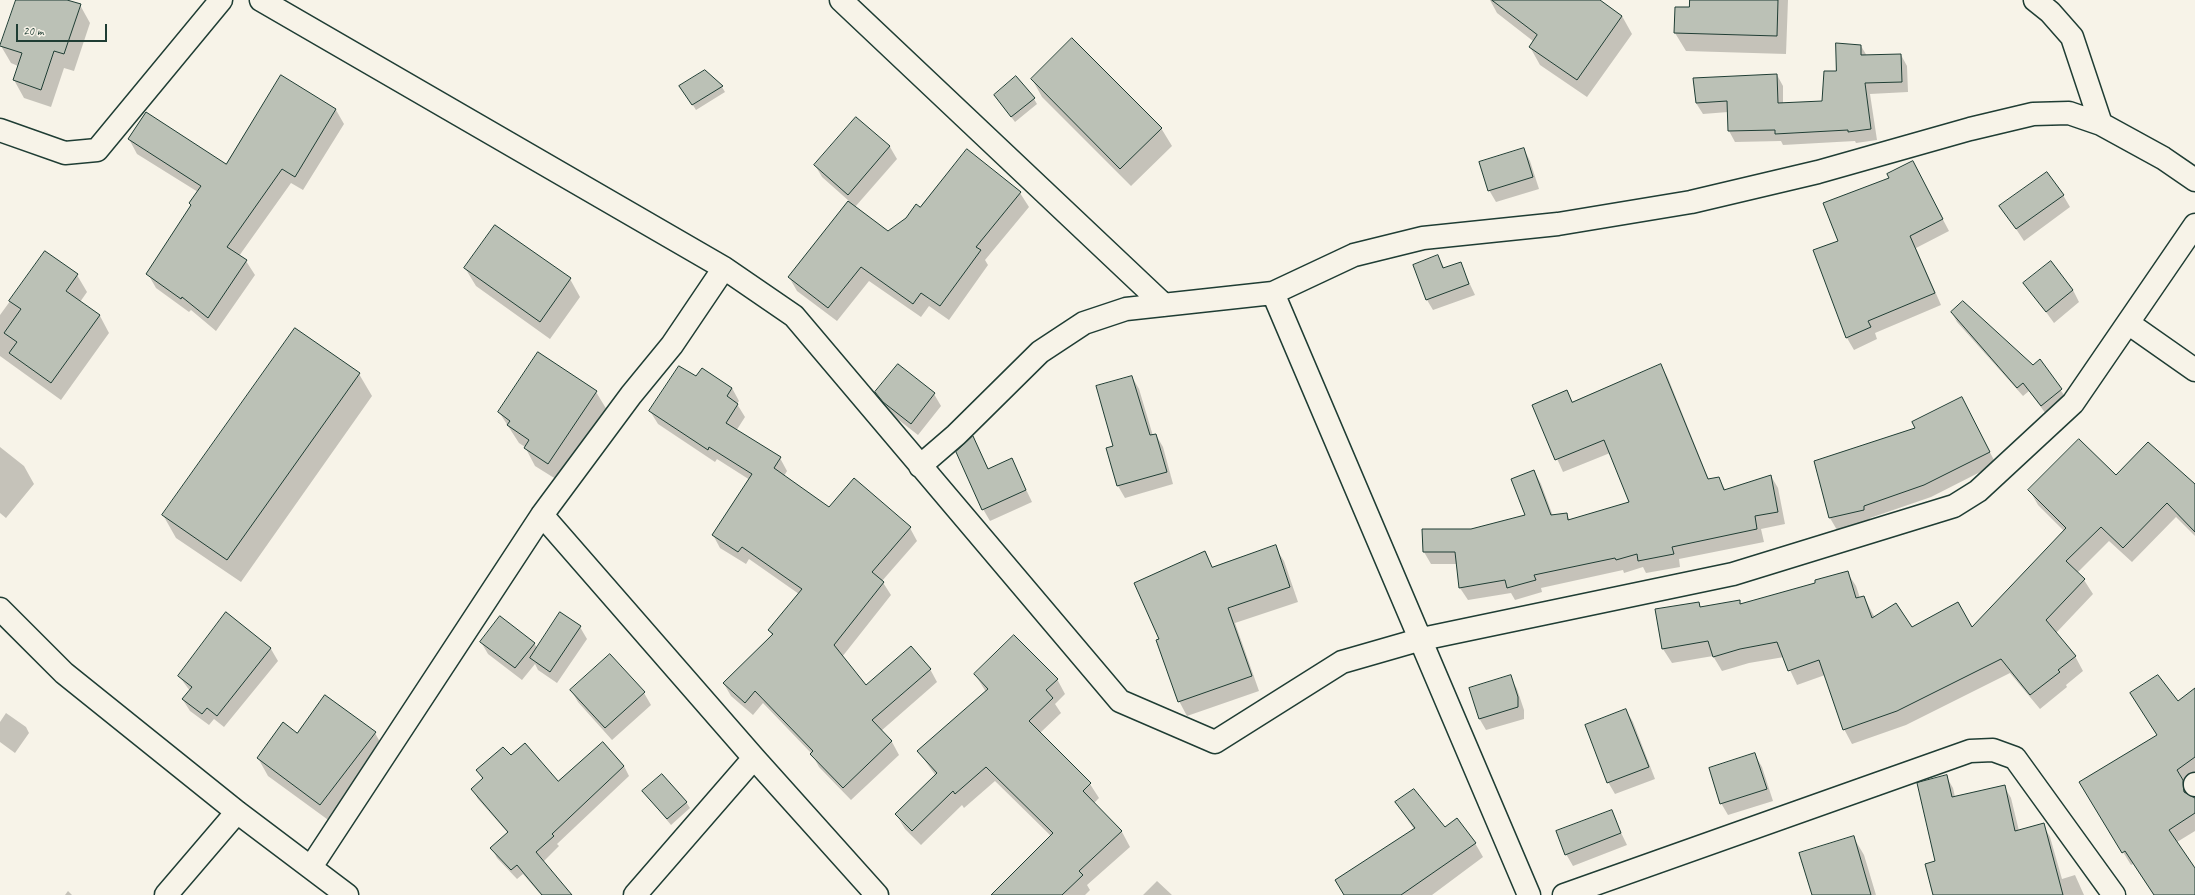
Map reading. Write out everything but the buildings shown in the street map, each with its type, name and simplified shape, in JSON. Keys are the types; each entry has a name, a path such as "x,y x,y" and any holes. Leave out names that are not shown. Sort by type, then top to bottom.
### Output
{"street":[{"path":"0,130 64,153 97,150 221,0"},
{"path":"261,0 724,268 794,316 1120,701 1215,742 1342,662 1422,639 1733,574 1954,506 1978,491 2073,403 2195,225"},
{"path":"841,0 1164,305"},
{"path":"2035,0 2050,12 2072,37 2101,124"},
{"path":"920,466 956,435 1040,352 1084,323 1126,309 1273,292 1354,255 1423,238 1558,224 1691,202 1818,172 1970,129 2033,114 2069,113 2101,124 2163,158 2195,180"},
{"path":"311,867 542,515 631,395 672,345 724,268"},
{"path":"1273,292 1422,639 1529,895"},
{"path":"2128,323 2195,370"},
{"path":"542,515 754,758 877,895"},
{"path":"0,609 64,673 236,812 347,895"},
{"path":"1564,895 1970,751 1993,750 2015,758 2114,895"},
{"path":"635,895 754,758"},
{"path":"166,895 236,812"}]}
